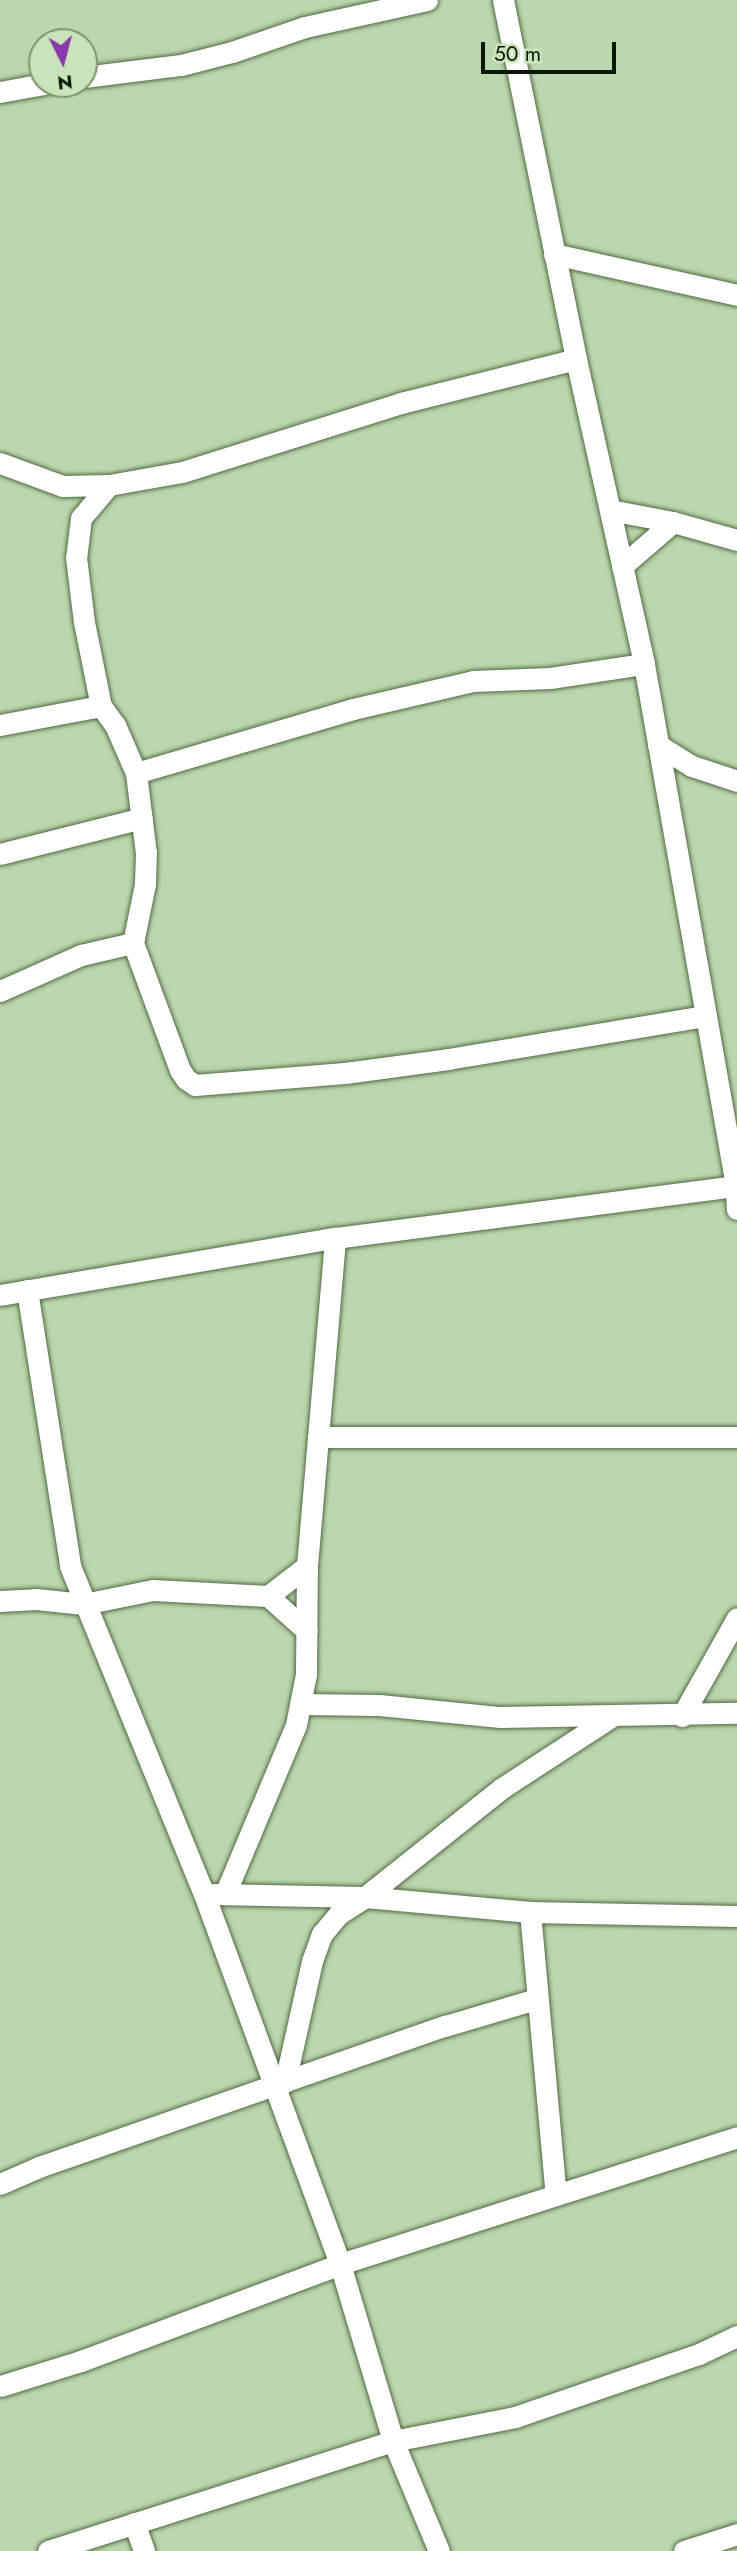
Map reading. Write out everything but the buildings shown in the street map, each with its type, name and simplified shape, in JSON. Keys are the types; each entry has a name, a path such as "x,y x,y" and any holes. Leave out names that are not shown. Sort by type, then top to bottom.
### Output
{"street":[{"path":"98,75 181,65 232,52 305,27 427,0"},
{"path":"503,0 576,359 644,664 736,1186 737,1209"},
{"path":"0,92 28,87"},
{"path":"554,254 737,295"},
{"path":"0,463 63,486 109,485 182,472 401,403 576,359"},
{"path":"109,485 81,519 76,557 84,622 102,706 115,725 136,773 142,818 145,884 133,943 180,1070 186,1079 195,1085 345,1073 705,1016"},
{"path":"610,510 673,522 737,540"},
{"path":"622,566 673,522"},
{"path":"136,773 353,709 473,681 550,678 644,664"},
{"path":"0,725 102,706"},
{"path":"658,745 692,766 737,781"},
{"path":"665,787 692,766"},
{"path":"0,854 142,818"},
{"path":"0,990 81,956 133,943"},
{"path":"0,1295 335,1238 736,1186"},
{"path":"215,1894 282,1762 300,1704 306,1674 307,1566 335,1238"},
{"path":"27,1290 70,1566 84,1604 215,1894 340,2264 393,2441 439,2551"},
{"path":"318,1437 737,1437"},
{"path":"268,1596 307,1566"},
{"path":"0,1601 36,1599 84,1604 153,1590 268,1596 307,1631"},
{"path":"682,1716 737,1618"},
{"path":"300,1704 379,1705 500,1717 737,1713"},
{"path":"280,2084 312,1961 322,1934 339,1914 365,1897 502,1788 611,1717"},
{"path":"215,1894 365,1897 530,1912 737,1916"},
{"path":"530,1912 556,2195"},
{"path":"0,2184 445,2026 536,1999"},
{"path":"0,2386 81,2361 340,2264 737,2137"},
{"path":"48,2551 393,2441 515,2417 735,2339"},
{"path":"134,2523 144,2551"},
{"path":"684,2551 737,2534"}]}
